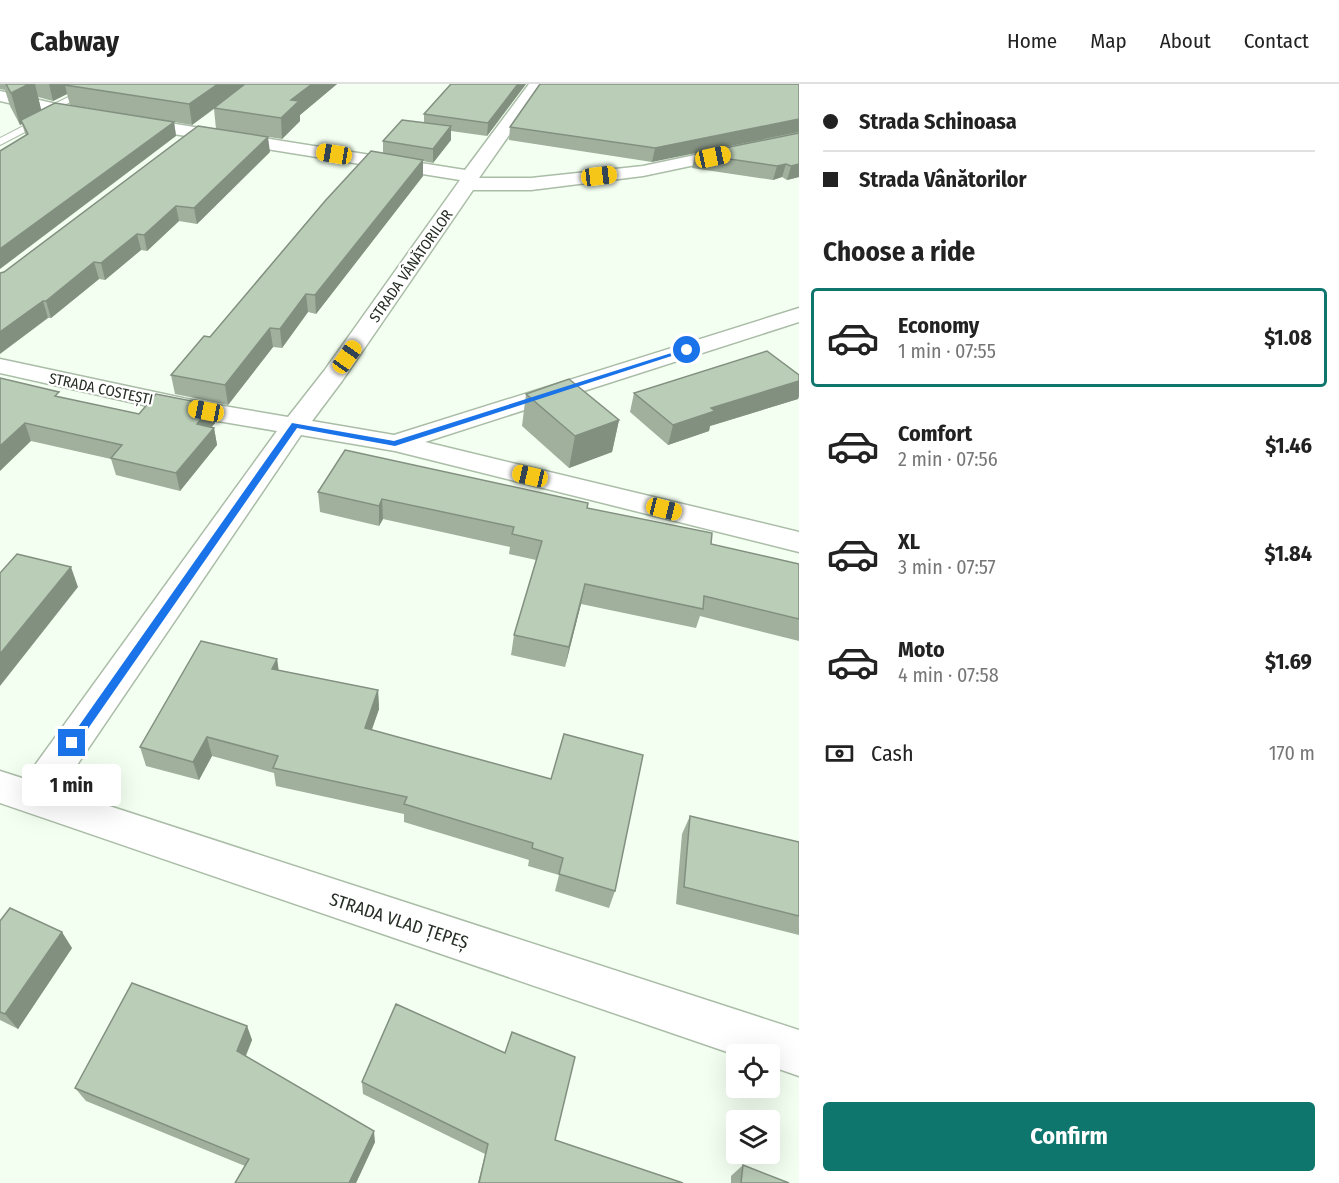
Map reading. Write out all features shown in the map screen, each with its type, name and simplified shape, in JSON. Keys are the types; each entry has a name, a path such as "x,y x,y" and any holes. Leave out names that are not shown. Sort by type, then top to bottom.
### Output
{"street":[{"name":"STRADA VÂNĂTORILOR","path":"17,793 333,376 469,180 539,84"},
{"path":"0,96 55,109 469,180 531,184 643,171 799,138"},
{"path":"179,147 216,118"},
{"path":"395,443 799,315"},
{"name":"STRADA COSTEȘTI","path":"0,366 185,406 395,443 799,542"},
{"name":"STRADA VLAD ȚEPEȘ","path":"17,793 799,1053"}],"lane":[{"path":"0,142 102,84"}],"building":[{"path":"6,84 29,84 11,93"},
{"path":"218,84 189,104 65,85"},
{"path":"245,84 312,84 291,100 299,101 281,118 214,108"},
{"path":"451,84 518,84 488,123 424,114"},
{"path":"540,84 799,84 799,119 655,148 510,127"},
{"path":"55,103 174,122 0,249 0,151 28,134 21,120"},
{"path":"402,120 451,126 433,149 383,141"},
{"path":"198,126 268,137 194,208 176,206 144,235 137,234 101,263 94,262 46,301 0,332 0,273"},
{"path":"799,133 799,164 791,166 695,154"},
{"path":"371,151 423,160 315,295 306,294 280,329 270,328 225,385 171,375 204,336 210,337 325,201"},
{"path":"767,351 799,375 799,381 711,408 715,411 673,425 634,393"},
{"path":"0,378 59,392 55,396 139,414 156,394 212,405 197,424 214,428 176,473 111,458 122,445 25,423 0,446"},
{"path":"569,379 619,420 575,436 526,394"},
{"path":"345,450 588,503 587,508 712,533 711,544 799,564 799,619 704,596 703,609 585,584 569,647 514,635 542,541 512,534 514,527 382,499 379,506 318,492"},
{"path":"17,554 71,567 0,654 0,573"},
{"path":"201,641 277,659 272,669 378,690 365,728 551,779 564,734 643,755 615,891 559,874 563,858 532,848 533,843 404,804 407,797 273,768 278,756 207,737 193,762 140,747"},
{"path":"690,816 799,842 799,916 684,887"},
{"path":"10,908 62,932 5,1014 0,1012 0,921"},
{"path":"132,983 247,1026 237,1051 374,1131 349,1183 235,1183 249,1159 75,1088"},
{"path":"396,1004 505,1053 512,1032 575,1057 555,1140 683,1183 479,1183 488,1144 362,1082"},
{"path":"743,1165 789,1183 741,1183"}],"route":[{"path":"72,743 295,425 395,443 687,350"}]}
